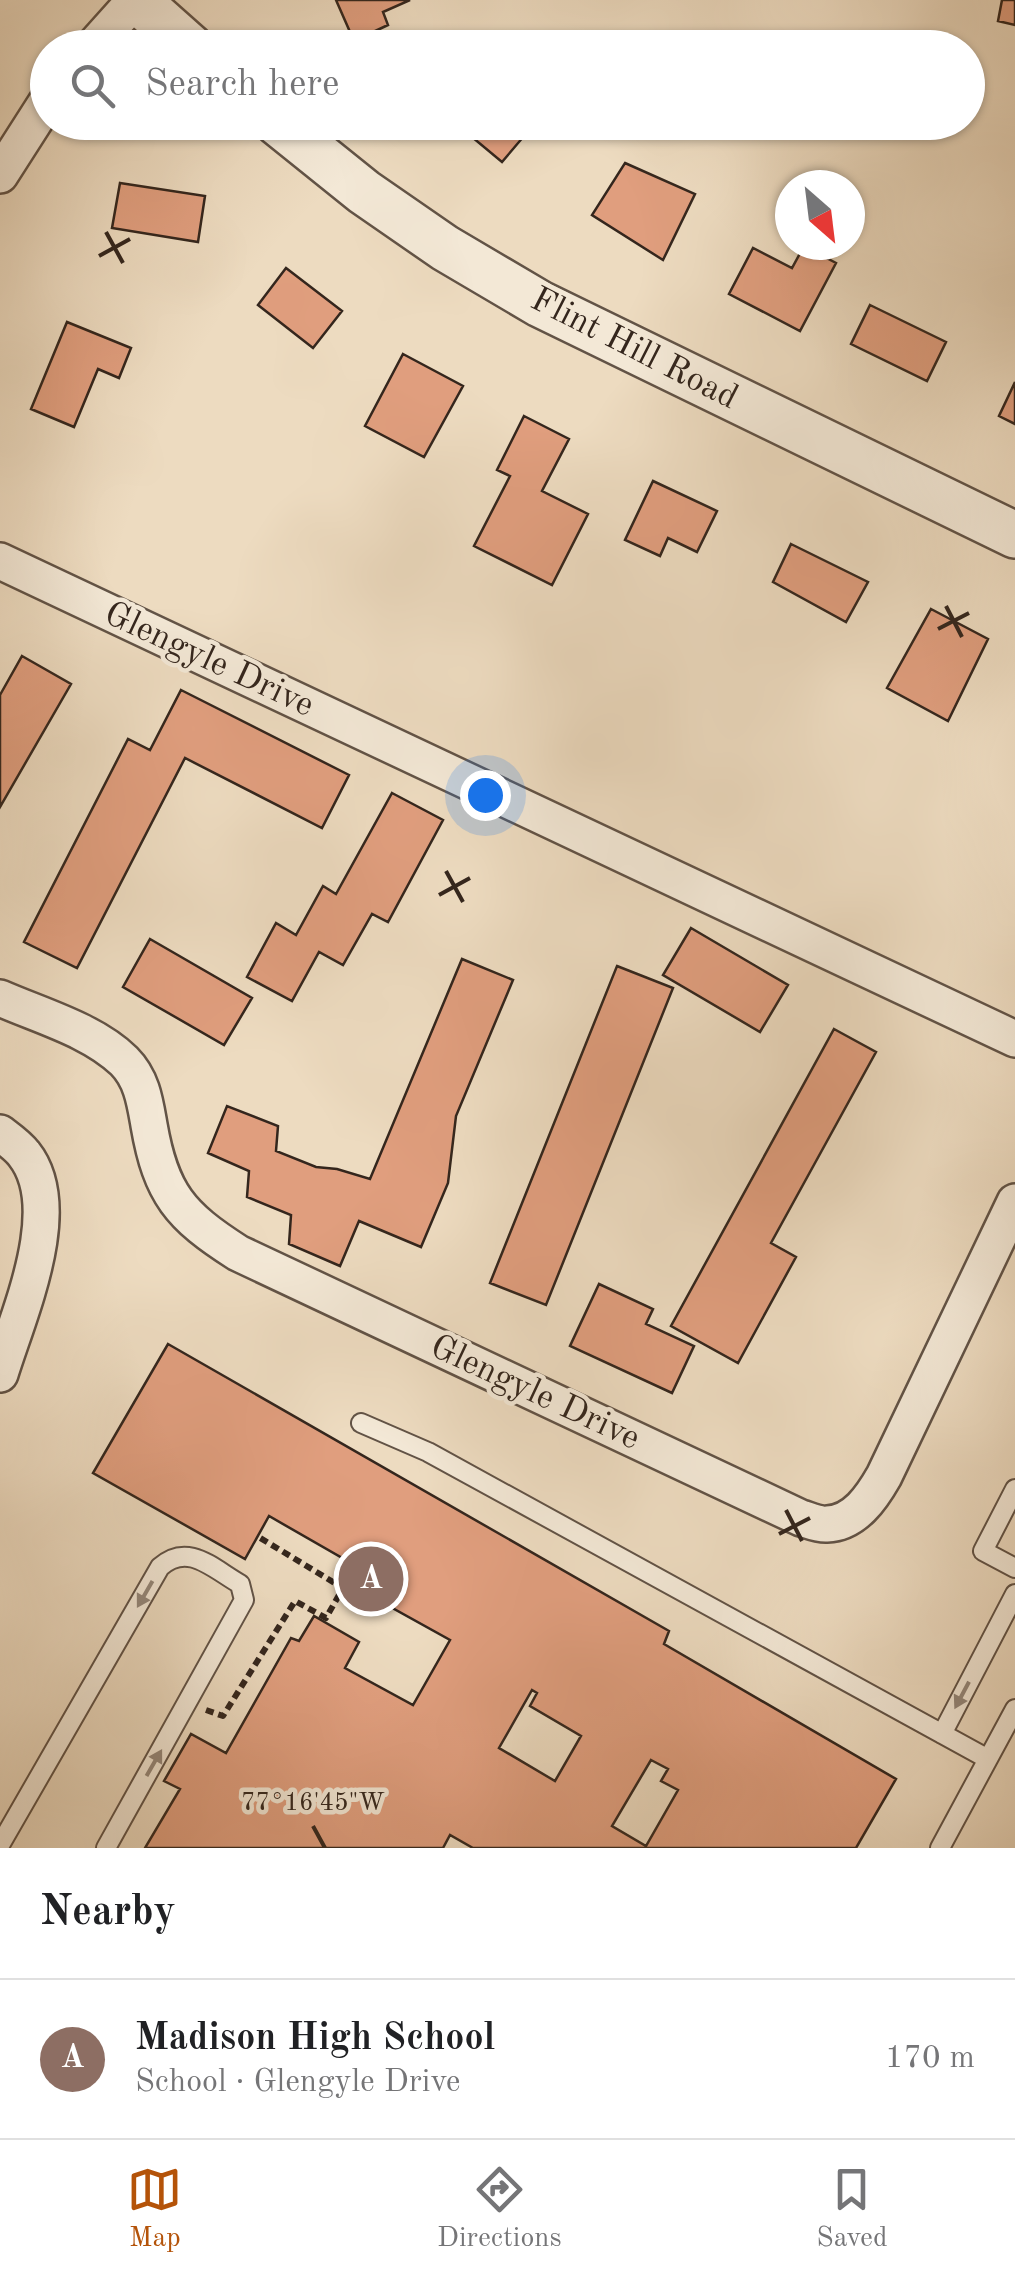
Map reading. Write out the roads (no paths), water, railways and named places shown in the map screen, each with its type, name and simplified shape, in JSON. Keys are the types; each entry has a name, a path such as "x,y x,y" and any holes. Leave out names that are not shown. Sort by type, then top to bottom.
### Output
{"street":[{"path":"108,30 136,0 170,30"},
{"path":"0,175 30,128"},
{"name":"Flint Hill Road","path":"299,140 364,192 445,248 540,304 1015,535"},
{"name":"Glengyle Drive","path":"0,561 1015,1039"},
{"name":"Glengyle Drive","path":"0,998 89,1036 126,1062 145,1094 160,1171 175,1202 197,1227 238,1253 801,1518 826,1524 850,1517 870,1501 1015,1202"},
{"path":"0,1133 24,1153 36,1175 42,1203 42,1234 0,1374"}],"lane":[{"path":"361,1423 428,1452 988,1759"},
{"path":"1015,1489 983,1551 1015,1568"},
{"path":"0,1845 160,1567 172,1556 189,1555 240,1584 244,1600 106,1848"},
{"path":"942,1734 1015,1594"},
{"path":"940,1848 1015,1709"}],"place":[{"name":"Madison High School","path":"371,1579"}]}
